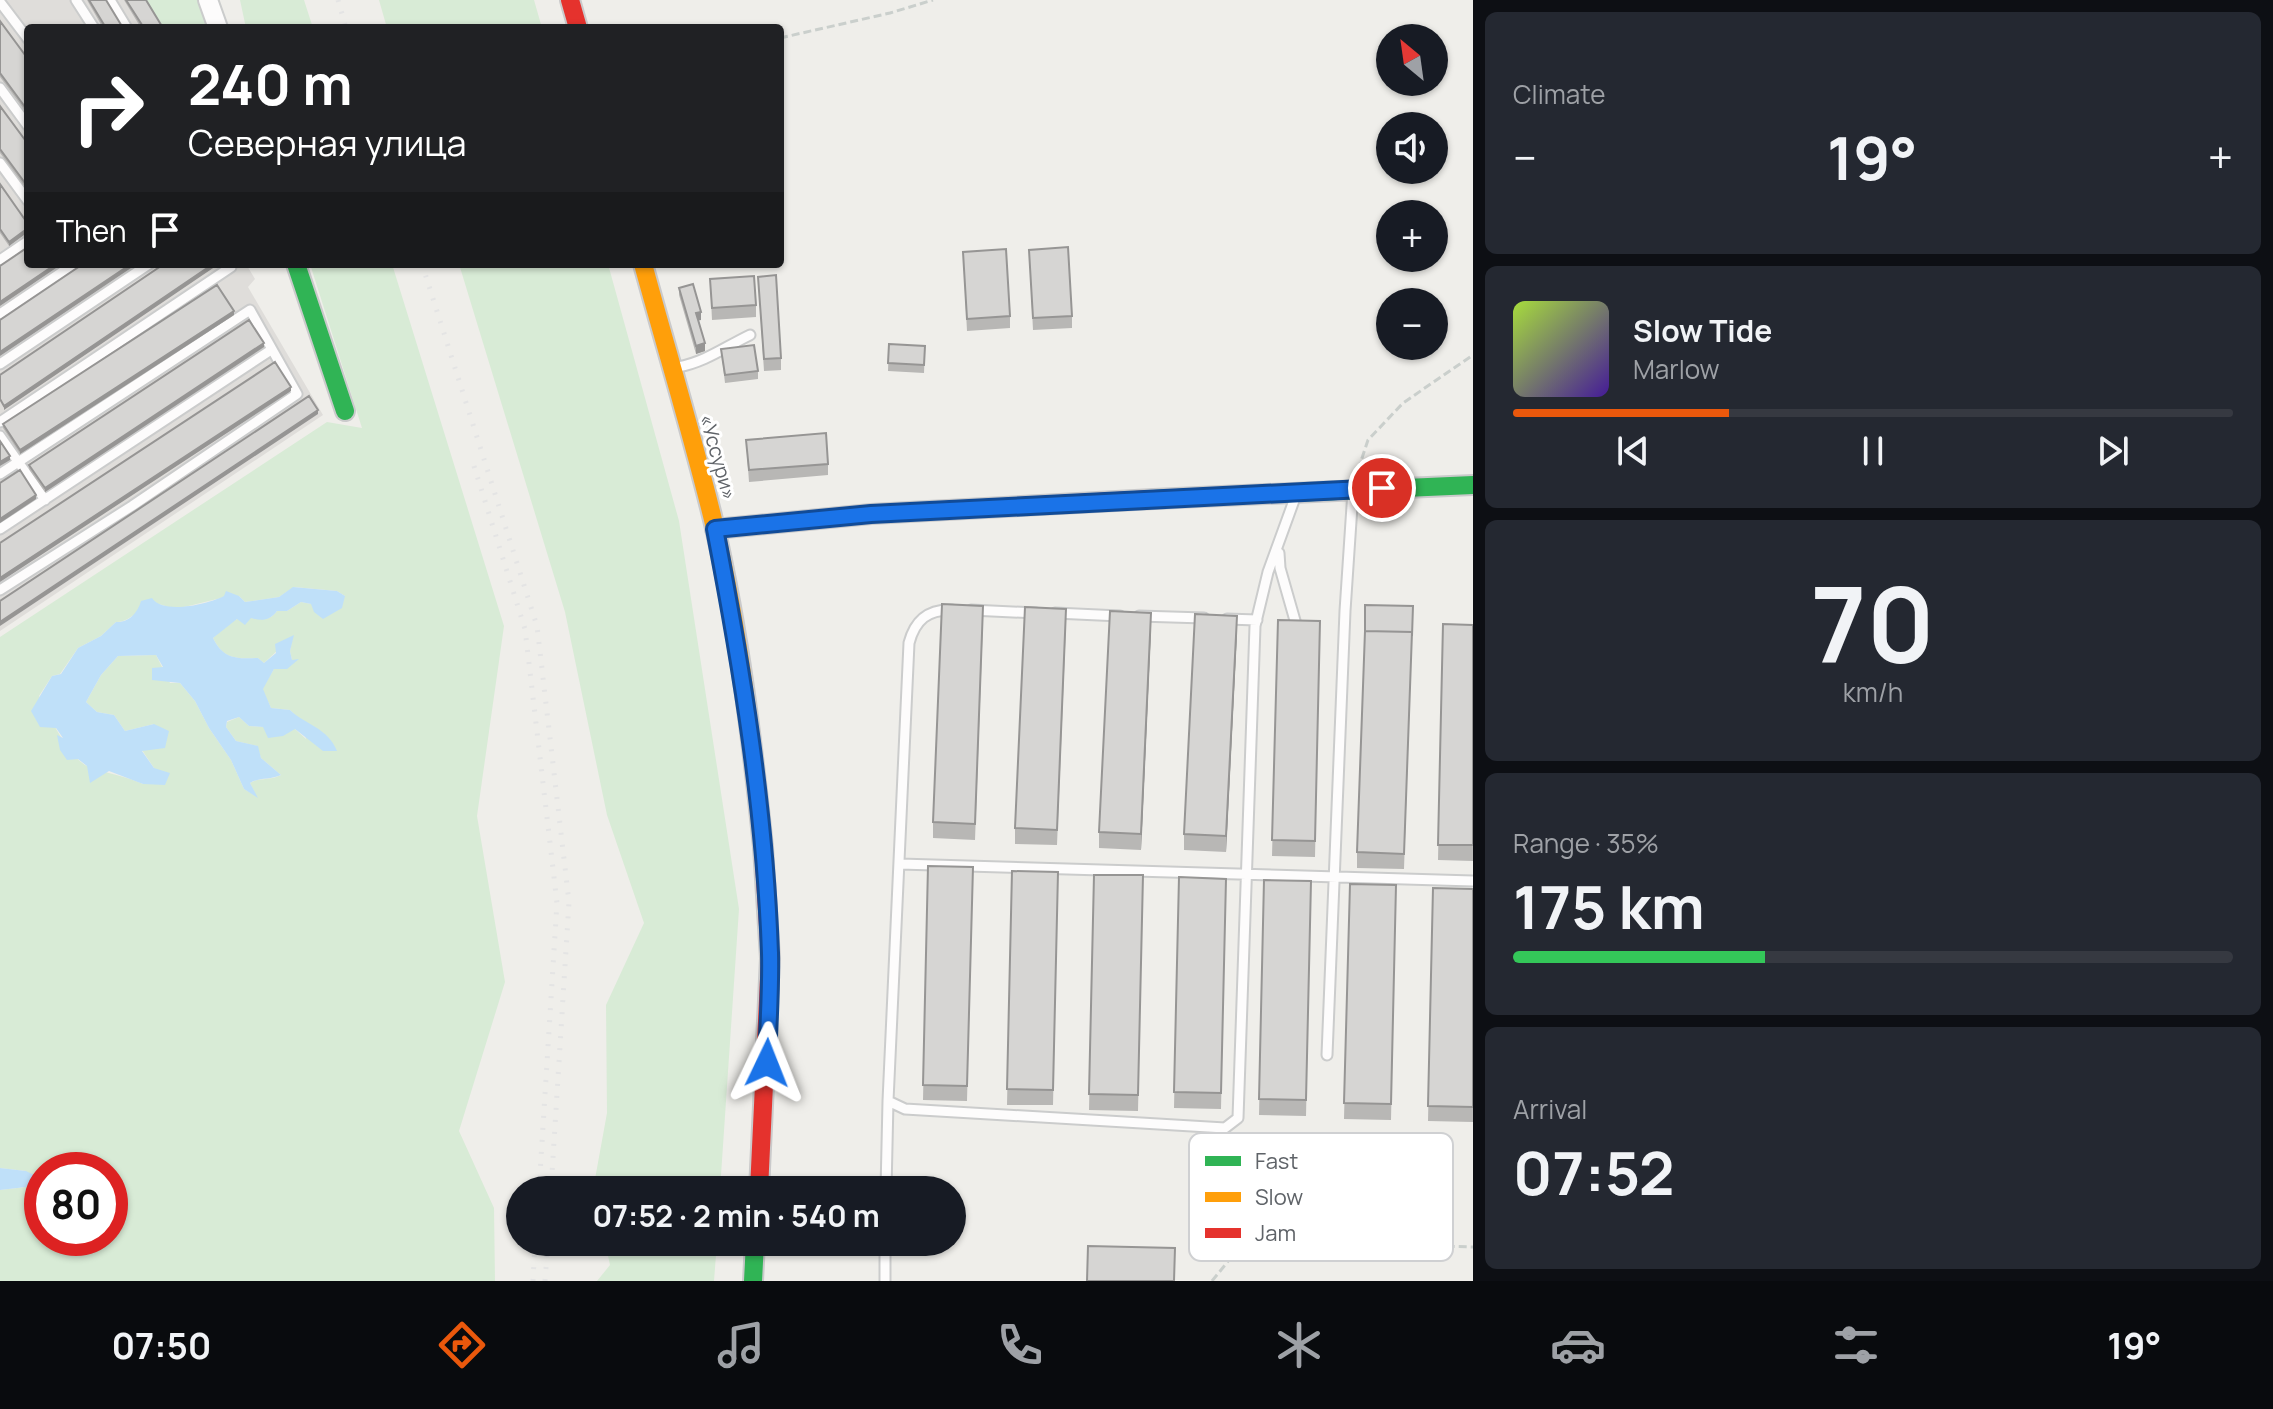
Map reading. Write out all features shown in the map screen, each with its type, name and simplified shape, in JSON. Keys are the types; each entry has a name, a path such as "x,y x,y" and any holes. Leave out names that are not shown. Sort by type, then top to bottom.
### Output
{"main road":[{"path":"570,0 577,24"},
{"path":"297,268 345,411"},
{"name":"«Уссури»","path":"644,268 715,529 741,665 766,876 770,958 760,1176"},
{"path":"715,529 871,514 1473,485"},
{"path":"753,1281 754,1256"}],"street":[{"path":"208,0 217,24"},
{"path":"220,0 225,24"}],"lane":[{"path":"76,0 91,24"},
{"path":"110,0 125,24"},
{"path":"0,2 24,34"},
{"path":"0,88 24,121"},
{"path":"0,163 24,196"},
{"path":"0,246 4,258 24,244"},
{"path":"0,314 68,268"},
{"path":"0,364 143,268"},
{"path":"0,422 230,268"},
{"path":"0,474 250,310 297,394 132,506 0,590"},
{"path":"671,368 699,363 750,335"},
{"path":"0,529 271,350"},
{"path":"0,436 45,500"},
{"path":"1327,1055 1353,489"},
{"path":"888,1101 905,1109 1225,1128 1238,1118 1257,620 1268,572 1297,492"},
{"path":"1278,549 1280,568 1298,631"},
{"path":"886,1176 909,643 913,626 924,615 940,609 1257,620"},
{"path":"900,864 1473,881"},
{"path":"885,1256 885,1281"}],"path":[{"path":"784,37 933,0"},
{"path":"1353,489 1368,440 1403,403 1473,355"},
{"path":"1453,1246 1473,1247"},
{"path":"1212,1281 1228,1261"}],"shaded area":[{"path":"0,0 148,0 163,24 24,24 24,268 248,268 255,279 248,287 323,415 0,631"}],"green space":[{"path":"145,0 202,0 212,24 160,24"},
{"path":"240,0 304,0 312,24 245,24"},
{"path":"379,0 534,0 541,24 386,24"},
{"path":"311,268 393,268 504,626 477,816 505,982 459,1131 494,1208 495,1281 0,1281 0,1190 24,1187 24,1256 128,1256 128,1152 24,1152 24,1171 0,1168 0,637 327,422 362,428","holes":["294,587 337,591 345,596 311,604 301,602 287,611 277,611 269,618 240,618 213,638 226,654 237,658 258,658 264,663 293,636 292,660 274,669 262,689 271,708 290,710 303,722 306,739 295,729 249,726 239,717 227,722 226,727 236,741 257,746 261,758 281,775 250,783 256,796 244,789 231,760 195,701 180,683 170,683 156,655 118,656 101,675 86,702 97,712 114,715 125,731 154,724 142,750 154,768 143,784 81,762 60,735 39,696 52,676 60,674 78,648 101,636 116,622 126,620 151,605 176,608 239,596 245,602 279,597"]},
{"path":"460,268 609,268 679,521 739,909 721,1176 596,1176 607,1113 606,1005 644,923 607,815 565,612"},
{"path":"608,1256 716,1256 714,1281 597,1281 610,1265"}],"water":[{"path":"293,587 337,591 345,596 342,608 323,619 314,612 311,604 301,602 262,620 251,618 245,625 237,619 213,638 226,654 237,658 258,658 264,663 276,653 275,644 294,635 290,651 292,660 299,659 287,669 274,669 263,689 271,708 290,710 328,737 337,751 323,751 295,729 283,736 268,738 263,727 249,726 239,717 227,721 226,727 236,741 258,746 261,758 281,775 250,783 258,798 244,789 231,760 195,701 180,683 152,680 152,668 163,667 156,655 118,656 101,675 86,702 97,712 114,715 125,731 154,724 169,731 165,748 142,751 154,768 170,773 165,785 143,784 109,771 90,783 87,766 78,759 67,760 60,750 57,735 63,738 56,728 40,727 31,711 52,676 61,674 78,648 101,636 116,622 129,619 141,601 152,598 166,606 198,605 224,596 226,591 245,602 279,597"},
{"path":"0,1168 24,1171 24,1187 0,1190"}],"building":[{"path":"89,0 106,0 121,24 104,24"},
{"path":"126,0 146,0 161,24 141,24"},
{"path":"0,21 24,54 24,106 0,73"},
{"path":"0,106 24,139 24,182 0,149"},
{"path":"0,184 24,218 24,231 9,242 0,229"},
{"path":"1068,247 1072,316 1033,318 1029,250"},
{"path":"1006,249 1010,316 967,319 963,252"},
{"path":"24,250 24,268 50,268 0,302 0,266"},
{"path":"77,268 125,268 0,352 0,320"},
{"path":"158,268 207,268 4,406 0,399 0,375"},
{"path":"776,275 781,358 764,359 758,277"},
{"path":"754,276 756,305 712,308 710,279"},
{"path":"693,284 701,312 696,313 705,343 696,346 679,288"},
{"path":"217,285 234,311 20,450 3,424"},
{"path":"249,320 264,343 45,488 29,465"},
{"path":"889,344 925,346 924,365 888,363"},
{"path":"754,345 758,371 725,375 721,349"},
{"path":"275,362 291,387 0,578 0,543"},
{"path":"309,396 318,410 0,622 0,601"},
{"path":"826,433 828,464 749,470 746,440"},
{"path":"0,441 10,456 0,462"},
{"path":"20,470 36,495 0,519 0,483"},
{"path":"942,604 983,606 975,824 933,822"},
{"path":"1365,605 1413,606 1412,636 1412,632 1365,631"},
{"path":"1025,607 1066,609 1057,830 1015,828"},
{"path":"1110,611 1151,613 1141,834 1099,832"},
{"path":"1195,614 1237,616 1226,836 1184,834"},
{"path":"1278,620 1320,621 1315,841 1272,840"},
{"path":"1443,624 1473,625 1473,845 1438,845"},
{"path":"1365,631 1412,632 1404,854 1357,852"},
{"path":"928,866 973,867 967,1086 923,1085"},
{"path":"1012,871 1058,872 1053,1090 1007,1089"},
{"path":"1094,875 1143,875 1138,1095 1089,1094"},
{"path":"1179,877 1226,879 1221,1093 1174,1092"},
{"path":"1264,880 1311,881 1306,1100 1259,1099"},
{"path":"1350,884 1396,885 1391,1104 1344,1103"},
{"path":"1433,888 1473,889 1473,1107 1428,1106"},
{"path":"1088,1246 1175,1248 1174,1281 1087,1281"}],"railway":[{"path":"338,0 345,24"},
{"path":"423,268 537,626 569,902 552,1176"},
{"path":"474,466 525,629 557,903 540,1176"},
{"path":"533,1281 534,1256"},
{"path":"545,1281 547,1256"}],"traffic: fast":[{"path":"297,268 345,411"},
{"path":"1154,499 1473,485"},
{"path":"753,1281 754,1256"}],"traffic: slow":[{"path":"644,268 724,567 744,687 763,847"}],"traffic: jam":[{"path":"570,0 577,24"},
{"path":"715,529 871,514 1154,499"},
{"path":"760,1176 770,958 763,847"}],"route":[{"path":"767,1063 770,958 766,876 755,768 738,651 715,529 871,514 1382,488"}]}
